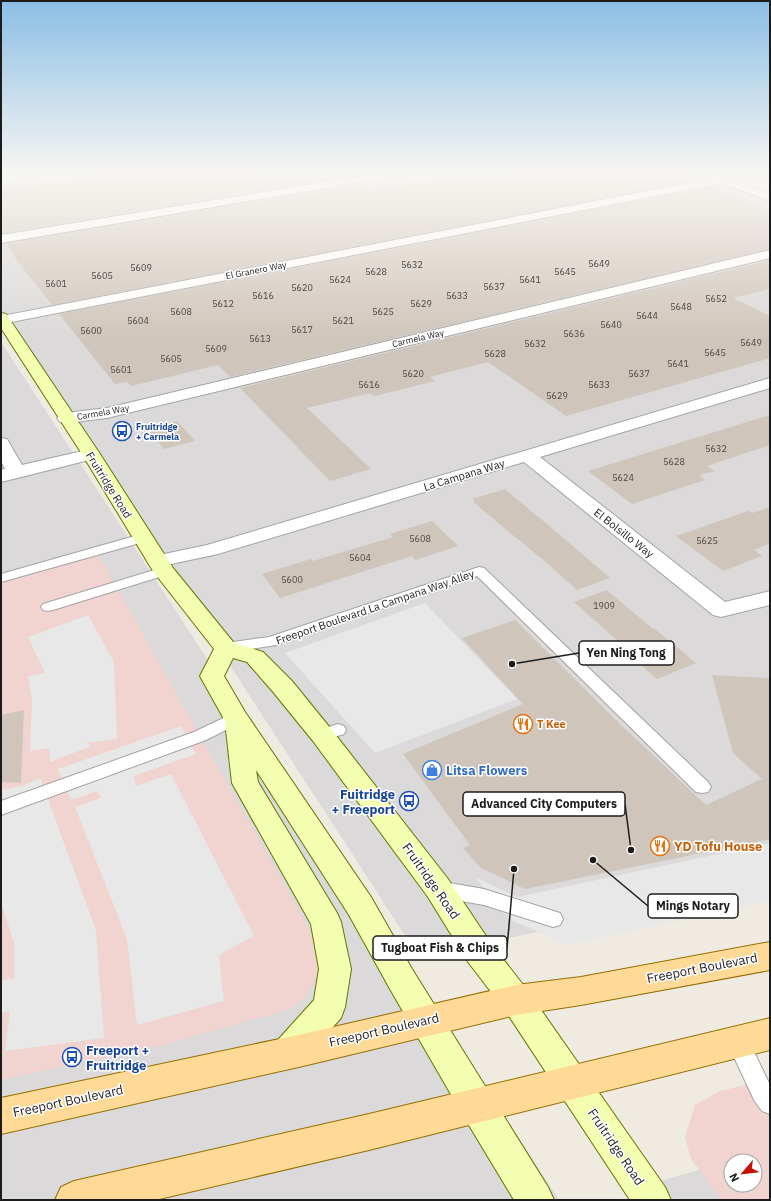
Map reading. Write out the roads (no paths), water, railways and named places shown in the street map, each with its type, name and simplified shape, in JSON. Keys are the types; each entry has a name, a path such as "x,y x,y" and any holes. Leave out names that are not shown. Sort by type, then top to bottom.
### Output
{"main road":[{"name":"Fruitridge Road","path":"2,318 66,418 91,454 160,566 226,648 255,656 290,684 330,732 438,888 479,952 516,1000 628,1167 652,1200"},
{"path":"226,648 212,676 236,718 360,906 400,979 535,1200"},
{"path":"236,718 245,783 326,922 335,969 329,1007 288,1053"},
{"name":"Freeport Boulevard","path":"1,1116 288,1053 516,1000 580,991 770,956"},
{"path":"74,1200 369,1132 770,1034"}],"street":[{"path":"1,239 67,228"},
{"name":"El Granero Way","path":"2,318 471,228"},
{"name":"Carmela Way","path":"66,418 106,413 770,254"},
{"name":"La Campana Way","path":"160,566 770,383"},
{"path":"1,443 8,474 91,454"},
{"name":"El Bolsillo Way","path":"527,456 721,610 770,598"}],"lane":[{"path":"1,578 142,538"},
{"path":"48,607 160,566"},
{"name":"Freeport Boulevard La Campana Way Alley","path":"226,648 270,642 480,571 702,787"},
{"path":"1,808 200,736 236,718"},
{"path":"438,888 484,897 553,919"},
{"path":"738,1042 762,1092 770,1103"}],"place":[{"name":"Fruitridge + Carmela","path":"122,431"},
{"name":"Yen Ning Tong","path":"512,664"},
{"name":"T Kee","path":"523,724"},
{"name":"Litsa Flowers","path":"432,770"},
{"name":"Fuitridge + Freeport","path":"409,801"},
{"name":"YD Tofu House","path":"660,846"},
{"name":"Advanced City Computers","path":"631,850"},
{"name":"Mings Notary","path":"593,860"},
{"name":"Tugboat Fish & Chips","path":"514,869"},
{"name":"Freeport + Fruitridge","path":"72,1057"}]}
